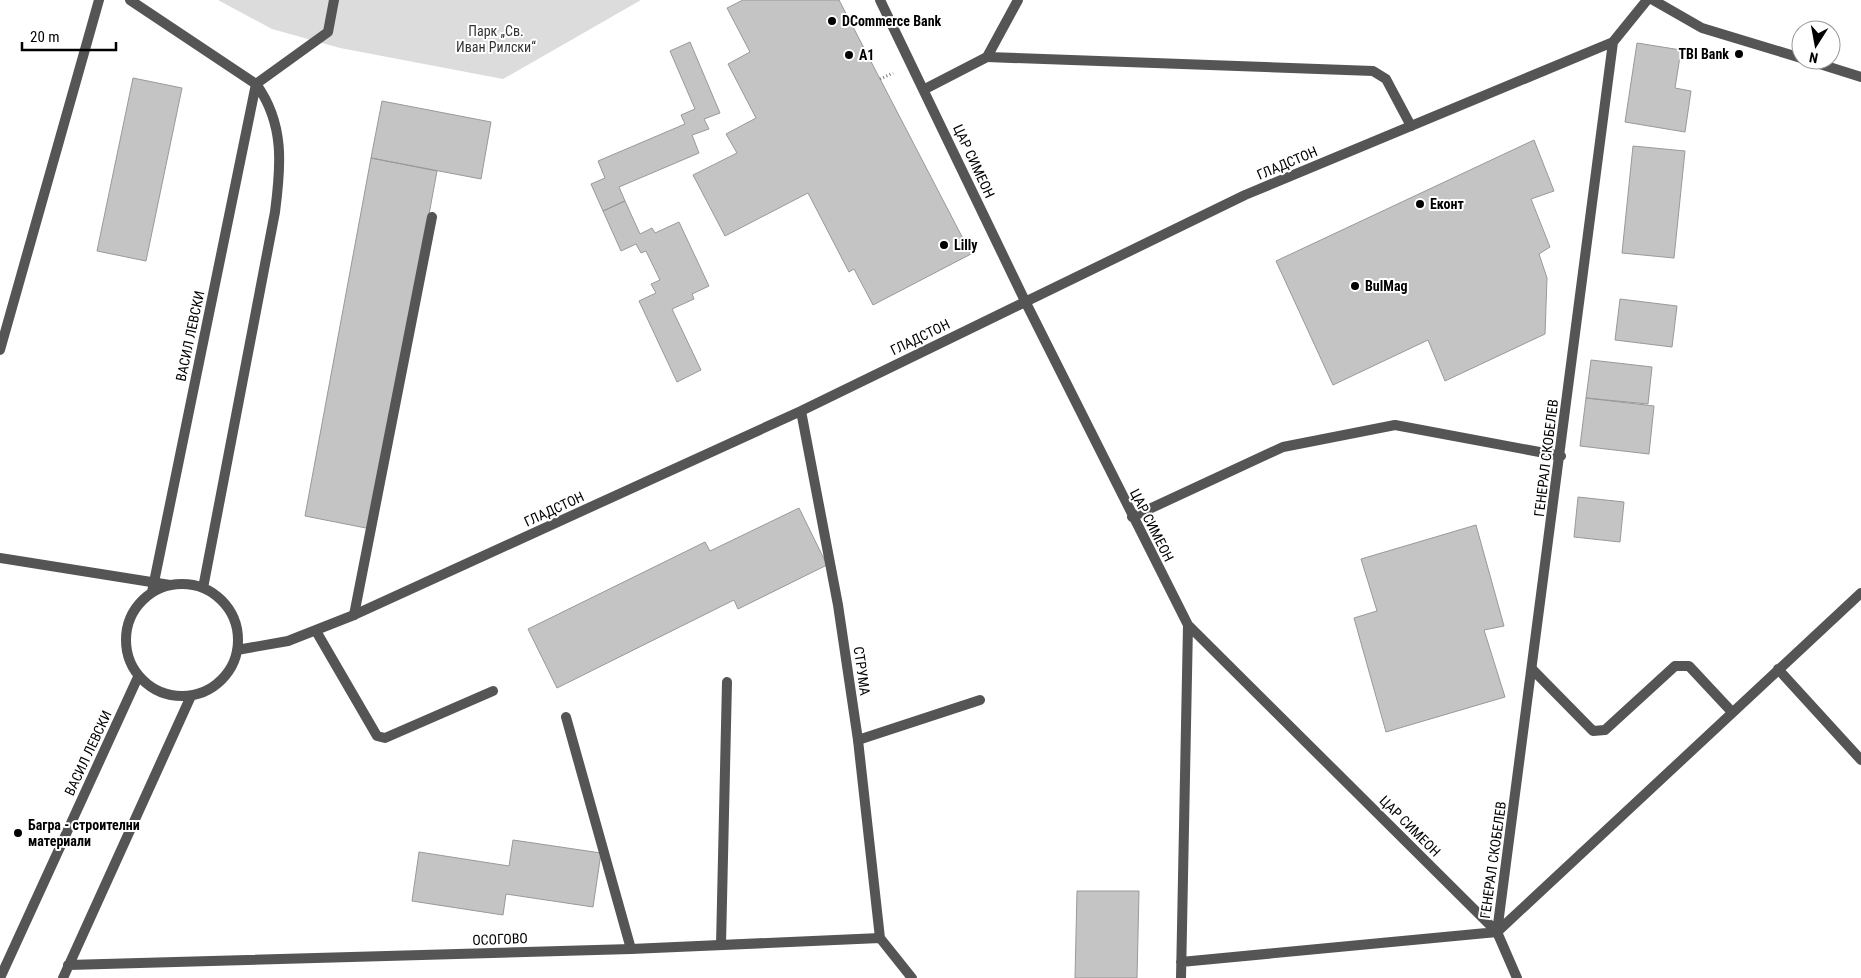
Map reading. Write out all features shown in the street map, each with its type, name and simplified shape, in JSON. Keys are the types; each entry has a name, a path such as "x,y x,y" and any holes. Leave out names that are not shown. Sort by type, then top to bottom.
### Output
{"street":[{"path":"0,350 99,0"},
{"path":"130,0 256,84 269,104 279,136 280,162 278,187 203,588"},
{"path":"256,84 328,32 334,0"},
{"name":"ЦАР СИМЕОН","path":"880,0 1025,301 1188,625 1497,932 1517,978"},
{"path":"987,57 1018,0"},
{"path":"1613,42 1648,0"},
{"path":"1654,0 1702,28 1791,55"},
{"name":"ГЛАДСТОН","path":"238,650 288,641 354,615 801,411 1245,196 1613,42"},
{"name":"ГЕНЕРАЛ СКОБЕЛЕВ","path":"1497,932 1561,456 1613,42"},
{"path":"924,89 987,57 1372,71 1386,79 1411,126"},
{"path":"1838,70 1861,77"},
{"name":"ВАСИЛ ЛЕВСКИ","path":"153,587 256,84"},
{"path":"354,615 432,217"},
{"name":"СТРУМА","path":"801,411 838,605 858,740 880,938"},
{"path":"1132,517 1283,447 1395,425 1561,456"},
{"path":"0,558 153,587 181,584 203,588 216,596 227,606 234,620 238,635 238,650 232,666 222,681 208,691 191,696 172,696 153,689 138,677 128,660 125,641 128,622 137,605 153,587"},
{"path":"1181,962 1497,932 1861,593"},
{"path":"1181,978 1188,625"},
{"path":"316,631 377,736 385,738 493,691"},
{"path":"1532,668 1593,730 1604,730 1675,666 1689,666 1732,712"},
{"path":"1778,669 1861,760"},
{"name":"ВАСИЛ ЛЕВСКИ","path":"0,978 138,677"},
{"path":"721,945 727,682"},
{"path":"63,978 191,696"},
{"path":"858,740 980,700"},
{"path":"566,716 630,949"},
{"path":"880,938 912,978"},
{"name":"ОСОГОВО","path":"68,965 630,949 880,938"}],"green space":[{"name":"Парк „Св. Иван Рилски“","path":"218,0 641,0 503,79 340,48 272,29"}],"building":[{"path":"743,0 839,0 971,254 873,305 854,269 849,272 808,193 725,236 693,175 737,153 726,134 756,118 728,64 750,52 727,8"},
{"path":"690,42 720,113 704,119 709,129 692,135 699,153 619,187 625,201 603,211 591,184 605,178 598,161 685,124 681,115 695,109 670,51"},
{"path":"1637,43 1681,50 1675,88 1691,91 1685,132 1625,122"},
{"path":"133,78 182,88 146,261 97,251"},
{"path":"382,101 491,122 481,179 371,158"},
{"path":"1534,140 1554,191 1531,199 1550,247 1539,254 1547,278 1545,334 1445,381 1428,340 1333,385 1276,261"},
{"path":"1633,146 1685,151 1674,258 1622,253"},
{"path":"371,158 437,171 371,529 305,516"},
{"path":"625,201 640,234 652,228 655,233 679,222 709,286 692,294 694,299 672,309 701,370 677,382 639,301 656,293 651,284 660,280 646,251 641,253 636,244 621,251 603,211"},
{"path":"1620,299 1677,306 1672,347 1615,340"},
{"path":"1591,360 1652,367 1648,404 1586,398"},
{"path":"1586,398 1654,406 1649,454 1580,446"},
{"path":"1578,497 1624,502 1620,542 1574,537"},
{"path":"799,508 827,565 738,609 734,600 557,688 528,629 705,542 710,551"},
{"path":"1476,525 1504,626 1484,630 1505,697 1386,732 1354,618 1377,611 1361,559"},
{"path":"513,840 601,853 593,907 506,894 503,915 412,901 419,852 509,866"},
{"path":"1077,891 1139,891 1137,978 1075,978"}],"place":[{"name":"DCommerce Bank","path":"832,21"},
{"name":"TBI Bank","path":"1739,54"},
{"name":"A1","path":"849,55"},
{"name":"Еконт","path":"1420,204"},
{"name":"Lilly","path":"944,245"},
{"name":"BulMag","path":"1355,286"},
{"name":"Багра - строителни материали","path":"18,833"}]}
